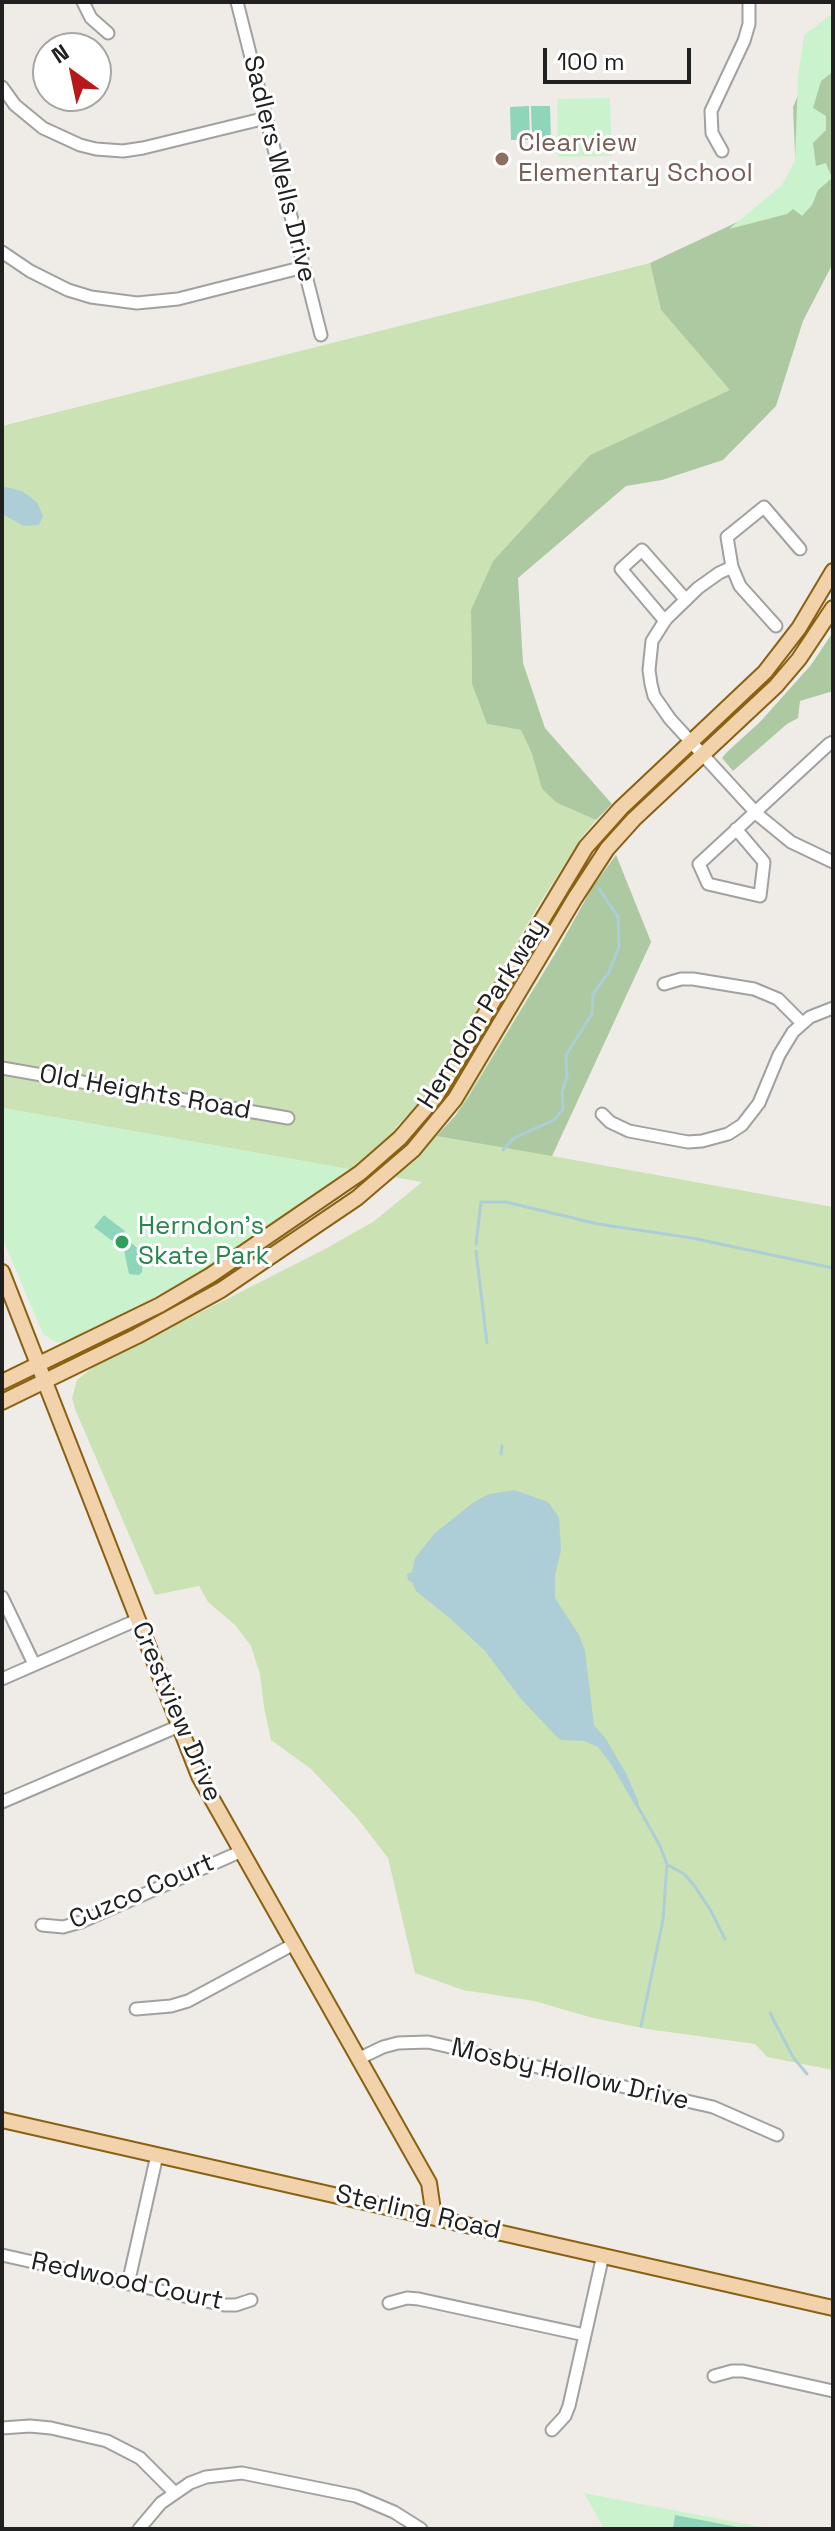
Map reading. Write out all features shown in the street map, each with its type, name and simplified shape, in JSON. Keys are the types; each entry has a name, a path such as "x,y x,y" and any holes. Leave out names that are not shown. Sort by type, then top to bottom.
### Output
{"main road":[{"name":"Herndon Parkway","path":"2,1382 160,1305 211,1275 360,1173 400,1138 436,1096 586,847 621,808 751,687 777,658 809,613 833,571"},
{"name":"Herndon Parkway","path":"2,1402 137,1336 221,1290 357,1198 413,1150 455,1099 607,849 634,819 750,713 788,673 833,608"},
{"name":"Crestview Drive","path":"2,1272 199,1776 429,2183 434,2217"},
{"name":"Sterling Road","path":"2,2120 833,2308"}],"street":[{"path":"83,2 91,18 107,32"},
{"name":"Sadlers Wells Drive","path":"237,2 321,335"},
{"path":"722,151 712,133 711,111 744,41 749,24 749,2"},
{"path":"2,87 15,105 43,128 96,149 143,148 266,118"},
{"path":"2,252 30,271 68,290 91,297 137,303 178,299 304,267"},
{"path":"776,626 740,586 732,567 727,537 764,507 800,549"},
{"path":"665,621 621,569 642,550 686,600"},
{"path":"732,567 719,573 665,621 652,641 651,684 662,709 755,812 791,842 833,862"},
{"path":"736,829 764,862 760,896 708,884 699,864 736,829 833,742"},
{"path":"664,984 693,979 754,989 778,999 802,1023"},
{"path":"602,1114 619,1128 688,1142 728,1134 751,1115 759,1103 785,1042 802,1023 833,1008"},
{"name":"Old Heights Road","path":"2,1068 288,1118"},
{"path":"2,1597 34,1664"},
{"path":"2,1679 137,1620"},
{"path":"2,1802 179,1726"},
{"name":"Cuzco Court","path":"42,1925 63,1927 81,1922 242,1851"},
{"path":"136,2009 188,2001 294,1944"},
{"name":"Mosby Hollow Drive","path":"360,2058 398,2043 428,2042 713,2107 777,2135"},
{"path":"128,2284 157,2155"},
{"name":"Redwood Court","path":"2,2255 224,2305 251,2300"},
{"path":"552,2430 560,2423 569,2406 603,2255"},
{"path":"389,2303 407,2298 419,2299 585,2335"},
{"path":"714,2376 743,2371 833,2391"},
{"path":"2,2428 51,2428 107,2441 140,2458 174,2492"},
{"path":"139,2529 174,2492 190,2483 215,2475 242,2473 356,2496 394,2512 421,2529"}],"green space":[{"path":"833,13 833,72 821,81 813,108 826,116 826,130 813,143 816,166 826,163 832,178 818,190 812,205 802,216 793,209 787,214 729,229 782,185 795,161 798,77 804,35"},
{"path":"833,42 833,263 803,321 776,406 723,460 662,480 626,486 518,578 523,663 545,728 612,804 596,820 557,803 542,789 521,730 487,724 472,684 471,610 493,561 590,455 730,390 661,310 650,263 763,210 796,176 793,107 809,70"},
{"path":"610,98 612,156 558,157 557,99"},
{"path":"529,106 530,140 511,140 510,107"},
{"path":"531,106 550,106 551,139 532,140"},
{"path":"650,263 661,310 731,390 590,455 493,561 471,611 472,684 487,724 521,730 542,789 557,803 596,820 581,838 535,911 442,1071 417,1106 395,1128 436,1136 455,1116 592,888 616,855 651,942 552,1156 833,1207 833,2070 767,2057 755,2044 593,2018 534,2001 463,1990 415,1973 388,1858 358,1819 311,1769 271,1740 260,1674 251,1646 235,1625 208,1602 199,1586 155,1595 75,1409 72,1398 77,1380 93,1367 373,1222 422,1182 2,1108 2,426"},
{"path":"833,632 833,691 800,701 798,718 733,771 722,758 760,722 811,665"},
{"path":"616,855 651,942 552,1156 437,1136 468,1098 592,888"},
{"path":"2,1108 349,1169 205,1270 101,1325 62,1343 56,1342 43,1334 2,1237"},
{"name":"Herndon's Skate Park","path":"104,1215 125,1231 122,1235 143,1253 142,1272 139,1275 129,1274 124,1250 94,1227"},
{"path":"584,2493 772,2529 604,2529"},
{"path":"675,2515 748,2529 673,2529"}],"water":[{"path":"2,486 22,491 37,502 43,516 39,525 24,526 2,514"},
{"path":"515,1490 548,1502 559,1517 561,1551 555,1575 555,1598 579,1635 585,1651 594,1725 627,1775 639,1803 636,1807 598,1747 584,1741 561,1740 555,1735 521,1699 485,1651 416,1591 408,1580 407,1574 412,1572 415,1558 434,1534 474,1502 489,1494"}],"waterway":[{"path":"503,1150 514,1138 554,1120 563,1109 566,1055 592,1014 593,994 609,972 619,947 618,917 599,889"},
{"path":"476,1244 481,1202 506,1202 598,1224 692,1238 833,1268"},
{"path":"476,1251 487,1343"},
{"path":"501,1454 502,1446"},
{"path":"637,1805 667,1864 663,1920 641,2026"},
{"path":"668,1865 684,1874 694,1885 725,1939"},
{"path":"770,2013 793,2057 807,2074"}],"place":[{"name":"Clearview Elementary School","path":"502,159"},
{"name":"Herndon's Skate Park","path":"122,1242"}]}
